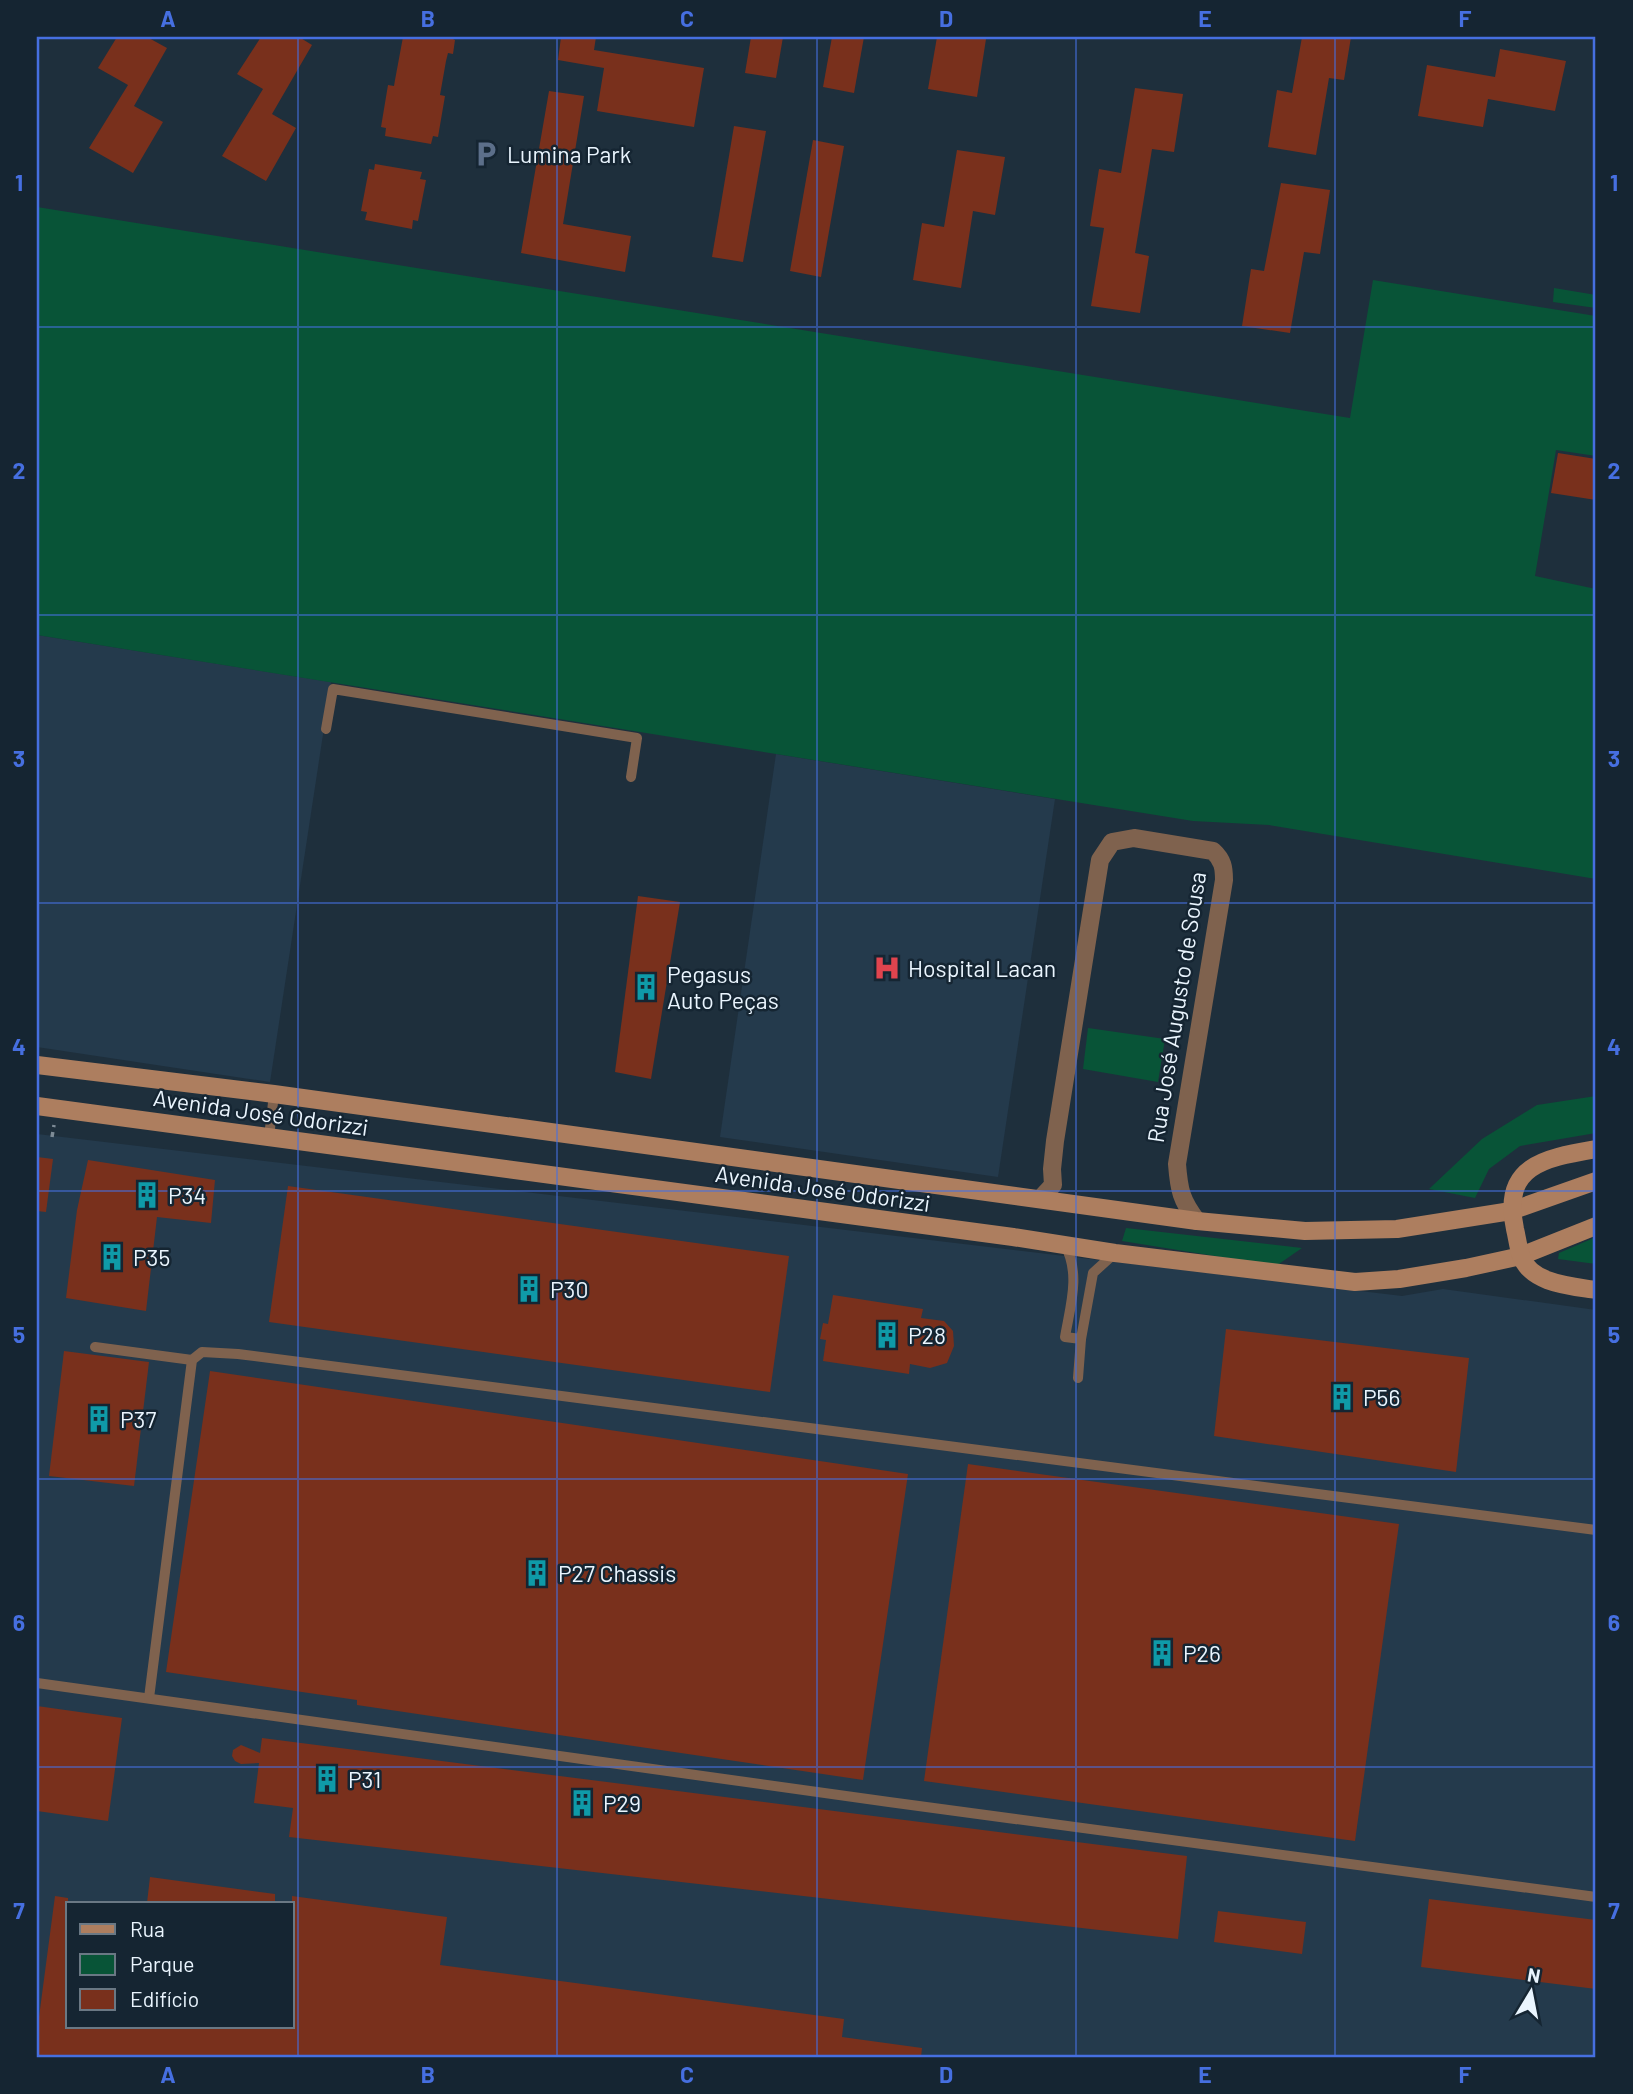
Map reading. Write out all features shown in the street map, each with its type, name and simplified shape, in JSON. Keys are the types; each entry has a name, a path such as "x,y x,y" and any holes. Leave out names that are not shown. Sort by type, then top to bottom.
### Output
{"main road":[{"name":"Avenida José Odorizzi","path":"37,1065 274,1094 1197,1221 1305,1231 1397,1229 1511,1211 1596,1181"},
{"name":"Avenida José Odorizzi","path":"37,1106 1115,1253 1350,1282 1399,1279 1521,1256 1596,1226"},
{"path":"1596,1149 1555,1158 1532,1168 1514,1188 1511,1211 1521,1256 1531,1270 1543,1279 1596,1290"}],"street":[{"name":"Rua José Augusto de Sousa","path":"1041,1199 1053,1185 1055,1141 1100,860 1112,842 1134,838 1213,851 1220,857 1224,867 1177,1164 1178,1189 1185,1205 1197,1221"}],"lane":[{"path":"326,729 333,689 447,706 636,738 632,777"},
{"path":"269,1137 274,1094"},
{"path":"1065,1245 1074,1271 1065,1337 1081,1339"},
{"path":"1079,1378 1081,1339 1093,1273 1115,1253"},
{"path":"1074,1271 1093,1273"},
{"path":"95,1347 192,1360"},
{"path":"149,1698 192,1360 202,1352 238,1354 1596,1530"},
{"path":"37,1683 889,1802 1596,1896"}],"shaded area":[{"path":"37,635 331,682 270,1082 37,1047"},
{"name":"Hospital Lacan","path":"776,754 1055,799 998,1177 720,1137"},
{"path":"37,1134 1402,1296 1443,1289 1596,1310 1596,2057 37,2057"}],"green space":[{"path":"37,207 1350,418 1373,280 1596,316 1596,456 1556,450 1535,576 1596,589 1596,879 1269,825 1193,821 37,635"},
{"path":"1554,288 1596,295 1596,308 1553,302"},
{"path":"1088,1028 1165,1039 1158,1082 1083,1069"},
{"path":"1596,1096 1596,1133 1520,1146 1489,1169 1475,1198 1429,1189 1482,1139 1537,1105"},
{"path":"1126,1228 1302,1248 1276,1266 1122,1241"},
{"path":"1596,1237 1596,1264 1558,1259 1559,1253"}],"building":[{"path":"117,37 147,37 167,48 134,106 163,122 133,173 89,148 128,85 98,68"},
{"path":"261,37 299,37 312,45 272,114 296,128 266,181 222,156 263,89 237,74"},
{"path":"403,37 449,37 455,40 453,54 448,53 440,95 445,96 438,137 433,136 431,144 385,136 386,128 381,127 388,85 394,86"},
{"path":"561,37 596,37 594,50 704,68 694,127 597,111 604,68 558,60"},
{"path":"751,37 783,37 776,78 745,73"},
{"path":"832,37 864,37 854,93 823,87"},
{"path":"937,37 986,39 977,97 928,89"},
{"path":"1302,37 1351,37 1344,80 1329,78 1316,155 1268,147 1277,90 1292,93"},
{"path":"1500,49 1566,61 1555,111 1488,99 1483,127 1418,116 1427,65 1495,77"},
{"path":"1135,88 1183,94 1174,152 1152,149 1135,253 1149,256 1140,313 1091,306 1104,228 1090,226 1099,169 1121,173"},
{"path":"549,91 584,96 563,224 631,236 625,272 521,253"},
{"path":"734,126 766,131 743,262 712,257"},
{"path":"813,140 844,146 821,277 790,271"},
{"path":"957,150 1005,157 995,215 973,211 961,288 913,280 922,223 944,227"},
{"path":"375,164 422,172 420,179 426,180 418,221 413,220 412,229 365,220 367,212 361,211 369,169 374,170"},
{"path":"1281,183 1330,190 1320,254 1304,252 1290,333 1242,326 1251,269 1264,271"},
{"path":"1558,453 1596,459 1596,500 1551,493"},
{"name":"Pegasus Auto Peças","path":"638,896 680,902 651,1079 615,1072"},
{"path":"37,1157 53,1159 46,1212 37,1211"},
{"path":"88,1160 215,1180 211,1223 157,1217 146,1311 66,1298 77,1210"},
{"name":"P30","path":"288,1186 789,1256 770,1392 269,1322"},
{"name":"P28","path":"833,1295 923,1309 921,1318 944,1321 953,1331 954,1346 947,1363 930,1368 910,1364 909,1374 823,1361 826,1340 820,1339 823,1323 828,1324"},
{"name":"P56","path":"1226,1329 1469,1358 1456,1472 1214,1436"},
{"name":"P37","path":"64,1351 149,1362 134,1486 49,1476"},
{"name":"P27 Chassis","path":"210,1371 908,1474 863,1780 357,1705 357,1700 166,1672"},
{"name":"P26","path":"968,1464 1399,1524 1355,1841 924,1781"},
{"path":"37,1706 122,1718 108,1821 37,1811"},
{"name":"P29","path":"262,1738 1187,1856 1178,1939 289,1837 293,1808 254,1803 259,1763 241,1764 232,1756 233,1750 241,1745 260,1753"},
{"path":"150,1877 275,1894 275,1902 147,1902"},
{"path":"55,1896 68,1898 66,2028 294,2028 292,1896 447,1917 440,1965 844,2019 842,2037 922,2048 921,2057 37,2057 37,2032"},
{"path":"1429,1899 1596,1920 1596,1989 1421,1967"},
{"path":"1218,1911 1306,1922 1302,1954 1214,1942"}],"place":[{"name":"Lumina Park","path":"486,154"},
{"name":"Hospital Lacan","path":"887,968"},
{"name":"Pegasus Auto Peças","path":"646,987"},
{"name":"P34","path":"147,1195"},
{"name":"P35","path":"112,1257"},
{"name":"P30","path":"529,1289"},
{"name":"P28","path":"887,1335"},
{"name":"P56","path":"1342,1397"},
{"name":"P37","path":"99,1419"},
{"name":"P27 Chassis","path":"537,1573"},
{"name":"P26","path":"1162,1653"},
{"name":"P31","path":"327,1779"},
{"name":"P29","path":"582,1803"}]}
